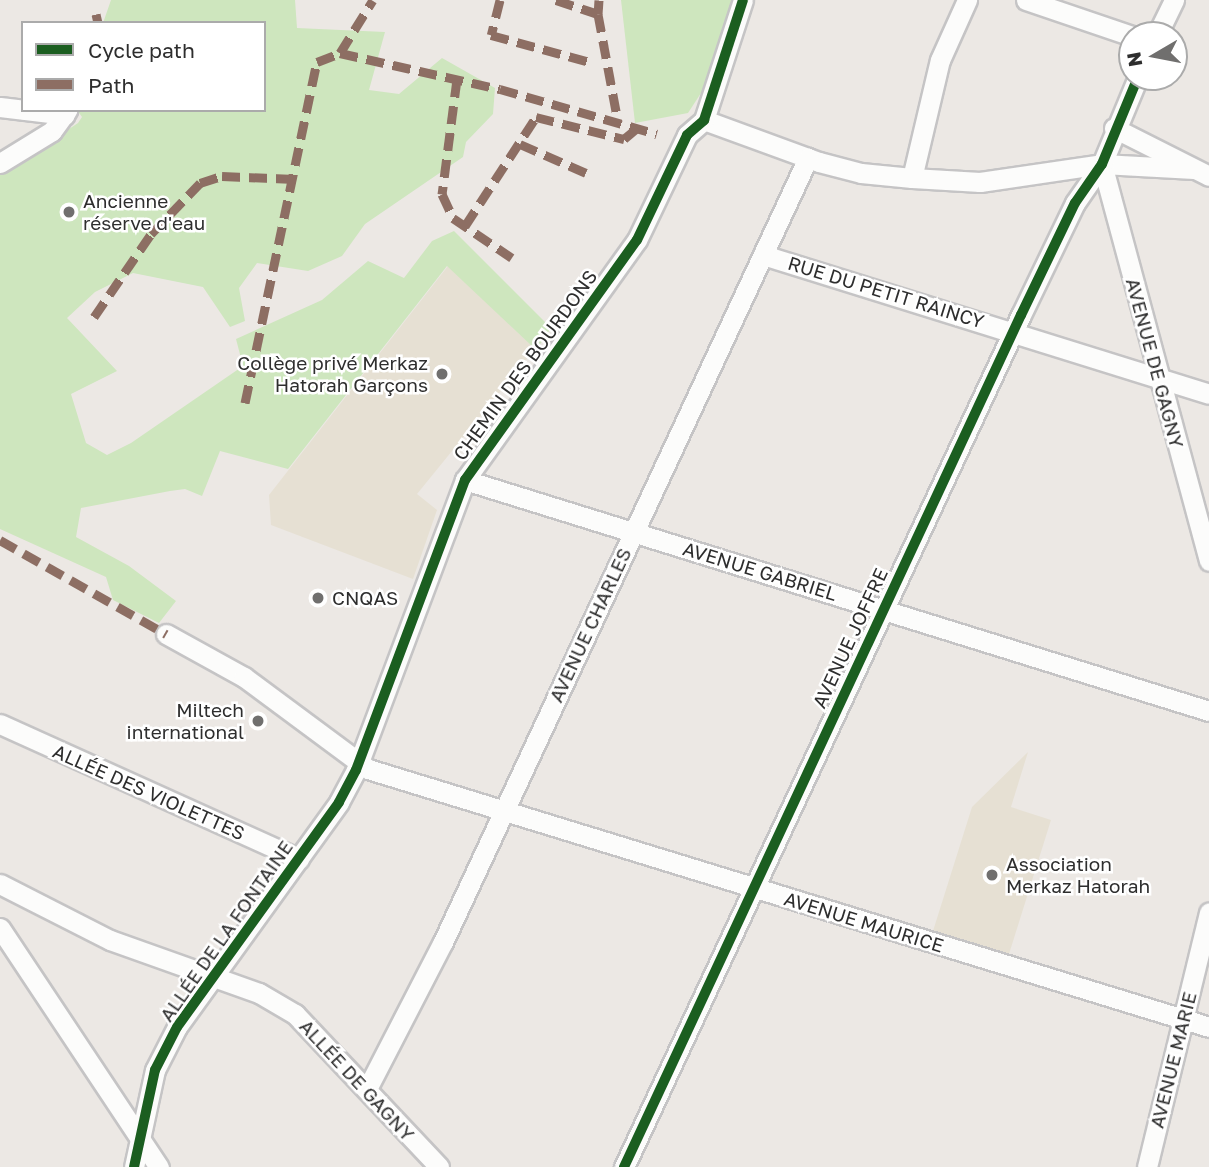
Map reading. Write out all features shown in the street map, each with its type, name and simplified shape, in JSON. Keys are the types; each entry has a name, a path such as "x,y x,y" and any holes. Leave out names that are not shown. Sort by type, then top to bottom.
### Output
{"street":[{"name":"CHEMIN DES BOURDONS","path":"358,765 465,480 637,240 687,135 704,120 743,0"},
{"path":"912,178 940,60 967,0"},
{"path":"1026,0 1118,31"},
{"path":"1164,21 1174,0"},
{"name":"AVENUE JOFFRE","path":"624,1167 1014,330 1075,203 1102,164 1114,128 1131,91"},
{"path":"0,107 21,110"},
{"path":"0,163 52,131 66,113"},
{"path":"704,120 808,158 861,173 980,182 1102,164 1202,172"},
{"path":"1114,128 1202,172"},
{"name":"AVENUE CHARLES","path":"367,1089 505,811 808,158"},
{"name":"AVENUE DE GAGNY","path":"1102,164 1209,561"},
{"name":"RUE DU PETIT RAINCY","path":"764,255 1014,330 1209,394"},
{"name":"AVENUE GABRIEL","path":"465,480 1209,711"},
{"path":"166,635 244,677 313,726 358,765"},
{"name":"ALLÉE DES VIOLETTES","path":"0,724 299,859"},
{"name":"AVENUE MAURICE","path":"358,765 1209,1027"},
{"name":"ALLÉE DE LA FONTAINE","path":"134,1167 155,1070 177,1027 299,859 358,765"},
{"name":"ALLÉE DE GAGNY","path":"0,884 110,940 259,993 295,1014 439,1167"},
{"name":"AVENUE MARIE","path":"1147,1167 1209,912"},
{"path":"0,928 159,1167"}],"shaded area":[{"path":"448,266 535,349 417,494 437,510 413,579 271,525 269,495"},
{"name":"Association Merkaz Hatorah","path":"1028,752 1011,807 1051,820 1009,954 933,931 972,807"}],"green space":[{"path":"111,0 295,0 297,28 385,32 369,90 399,94 442,58 495,88 493,114 466,142 463,157 365,224 342,256 308,271 257,263 239,288 245,321 230,327 203,287 133,273 95,292 67,318 117,371 71,394 86,443 107,455 131,443 243,366 236,339 322,300 368,261 404,278 432,241 454,231 551,328 536,350 447,266 288,469 220,451 202,496 185,489 81,508 76,537 129,566 176,601 159,623 113,600 106,577 0,529 0,175 78,123 82,117 78,112 266,112 266,21 104,21"},
{"path":"621,0 733,0 703,90 688,113 635,123"}],"marked path":[{"path":"245,403 317,62 340,53 373,0"},
{"path":"500,0 491,35 590,62"},
{"path":"556,0 598,14"},
{"path":"599,0 598,14 618,122"},
{"path":"96,14 98,21"},
{"path":"340,53 500,89 657,134"},
{"path":"457,79 442,194 453,218 512,258"},
{"path":"465,226 536,117 624,139 637,128"},
{"path":"520,144 586,173"},
{"path":"94,317 151,234 200,183 222,176 295,179"},
{"path":"0,540 166,634"}],"cycle path":[{"path":"134,1167 155,1070 177,1027 339,802 356,770 465,480 637,240 687,135 704,120 743,0"},
{"path":"624,1167 1021,315 1075,203 1102,164 1132,91"}],"place":[{"name":"Ancienne réserve d'eau","path":"69,212"},
{"name":"Collège privé Merkaz Hatorah Garçons","path":"442,374"},
{"name":"CNQAS","path":"318,598"},
{"name":"Miltech international","path":"258,721"},
{"name":"Association Merkaz Hatorah","path":"992,875"}]}
